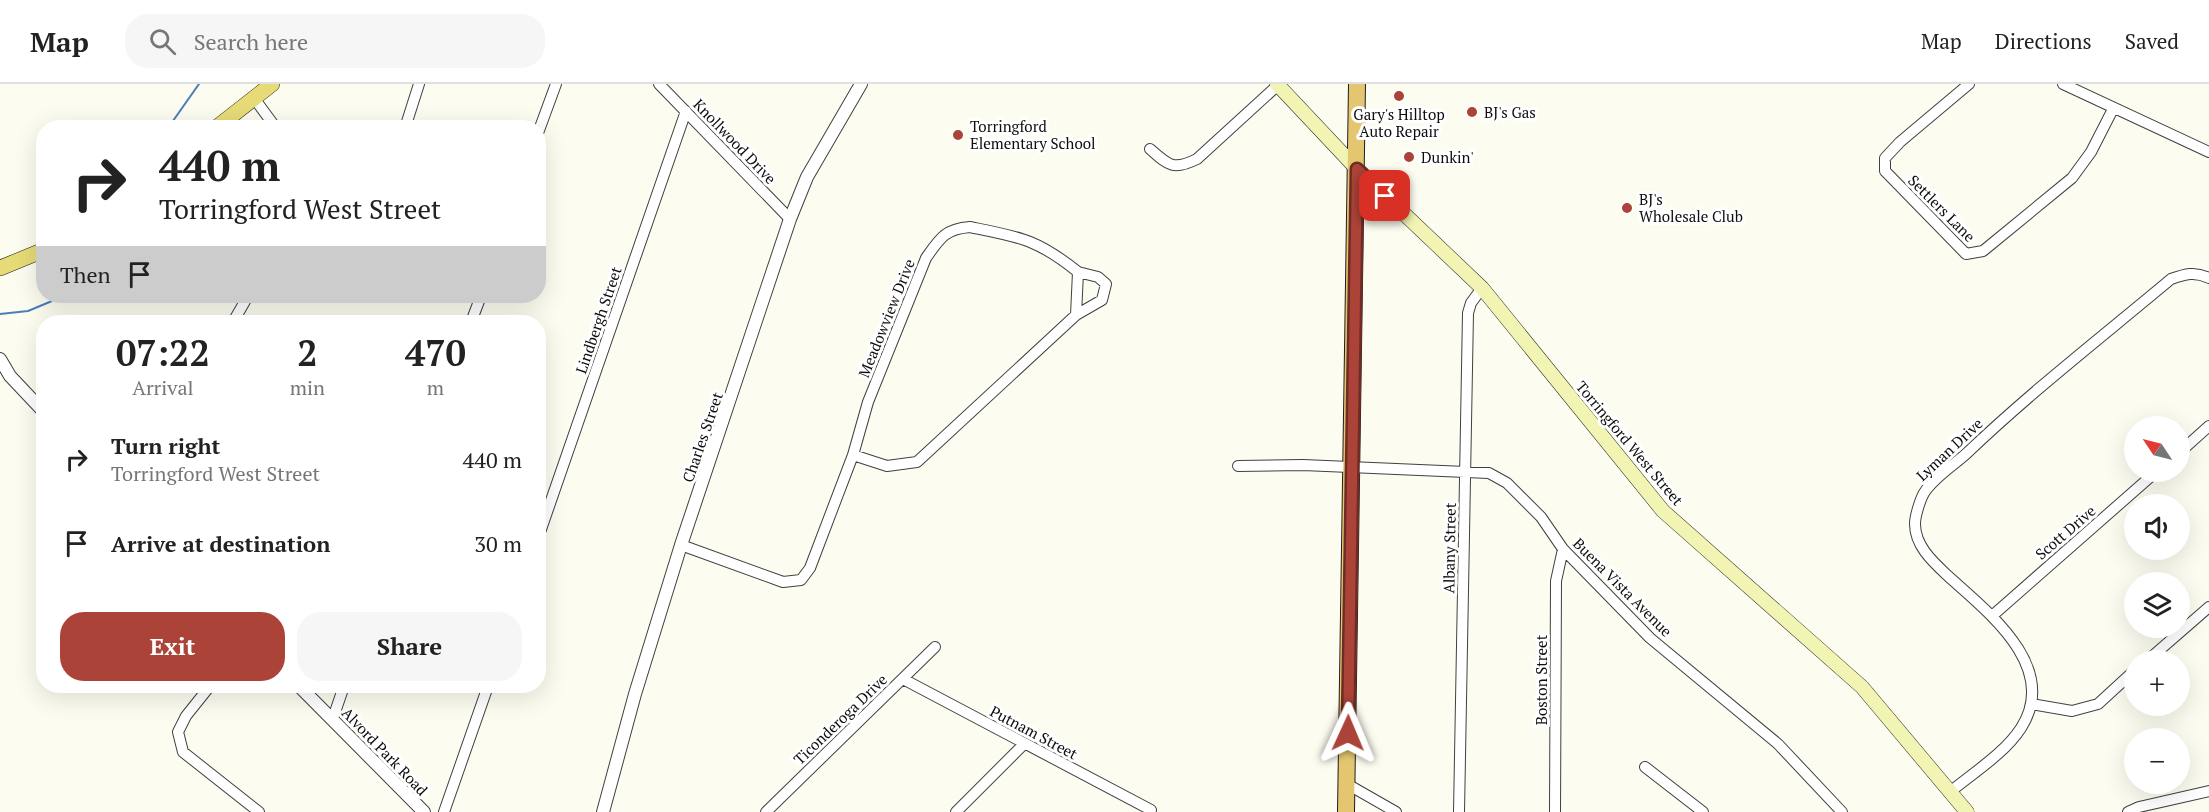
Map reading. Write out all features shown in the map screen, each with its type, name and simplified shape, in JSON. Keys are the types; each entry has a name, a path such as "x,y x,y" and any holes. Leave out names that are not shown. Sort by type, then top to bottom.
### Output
{"highway":[{"path":"1346,812 1357,84"}],"main road":[{"path":"226,120 272,84"},
{"name":"Torringford West Street","path":"1278,84 1357,169 1482,288 1663,511 1862,687 1967,812"},
{"path":"0,268 36,253"}],"street":[{"path":"408,120 420,84"},
{"path":"543,120 556,84"},
{"name":"Knollwood Drive","path":"659,84 789,219"},
{"name":"Charles Street","path":"603,812 635,694 681,545 789,219 807,177 861,84"},
{"path":"1150,148 1168,165 1184,166 1197,159 1278,84"},
{"name":"Settlers Lane","path":"1969,84 1900,142 1886,158 1885,171 1966,254 1983,251 2072,177 2091,152 2113,109"},
{"path":"2063,84 2209,152"},
{"path":"254,98 270,120"},
{"name":"Lindbergh Street","path":"546,515 686,111"},
{"name":"Meadowview Drive","path":"681,545 783,582 801,580 810,568 853,455 868,402 926,258 953,228 970,227 1027,239 1052,251 1078,272 1098,277 1106,284 1102,300 1076,315 917,462 887,466 853,455"},
{"path":"1076,315 1078,272"},
{"name":"Lyman Drive","path":"1950,792 1998,752 2021,728 2031,704 2031,682 2025,656 1992,616 1928,558 1918,540 1915,523 1924,493 1990,430 2171,279 2185,274 2200,274 2209,278"},
{"name":"Albany Street","path":"1459,812 1468,313 1471,303 1482,288"},
{"path":"0,358 10,376 36,404"},
{"path":"2190,443 2209,426"},
{"name":"Buena Vista Avenue","path":"1238,466 1351,466 1489,473 1508,483 1541,517 1563,549 1650,638 1778,744 1842,812"},
{"name":"Scott Drive","path":"1992,616 2144,482"},
{"name":"Boston Street","path":"1555,812 1556,581 1563,549"},
{"path":"2160,650 2209,607"},
{"name":"Ticonderoga Drive","path":"766,812 935,647"},
{"name":"Putnam Street","path":"903,679 1150,811"},
{"path":"2031,704 2072,711 2098,704 2124,680"},
{"path":"204,693 186,716 178,732 183,752 259,812"},
{"name":"Alvord Park Road","path":"306,693 424,812"},
{"path":"333,718 342,693"},
{"path":"444,812 486,693"},
{"path":"956,812 1024,744"},
{"path":"1645,766 1703,812"},
{"path":"1347,784 1396,812"},
{"path":"2128,812 2139,807 2209,790"}],"waterway":[{"path":"174,120 199,84"},
{"path":"0,314 28,311 47,303"}],"place":[{"name":"Gary's Hilltop Auto Repair","path":"1399,96"},
{"name":"BJ's Gas","path":"1472,112"},
{"name":"Torringford Elementary School","path":"958,135"},
{"name":"Dunkin'","path":"1409,157"},
{"name":"BJ's Wholesale Club","path":"1627,208"}],"route":[{"path":"1348,733 1357,169 1385,196"}]}
